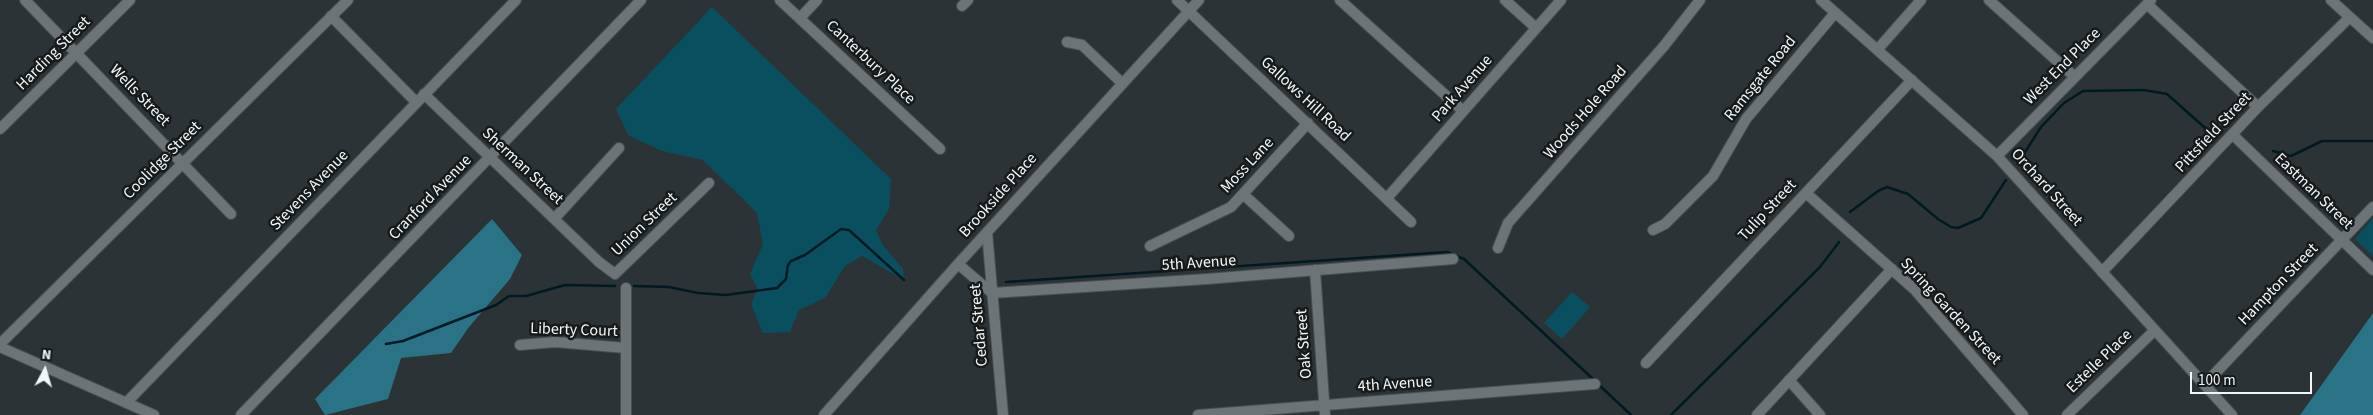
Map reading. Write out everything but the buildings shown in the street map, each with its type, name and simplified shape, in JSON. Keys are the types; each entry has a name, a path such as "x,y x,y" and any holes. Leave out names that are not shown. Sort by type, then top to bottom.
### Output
{"street":[{"name":"Wells Street","path":"25,0 231,214"},
{"name":"Harding Street","path":"0,129 130,0"},
{"name":"Coolidge Street","path":"0,345 348,0"},
{"name":"Stevens Avenue","path":"126,403 516,0"},
{"name":"Cranford Avenue","path":"241,415 491,158 641,0"},
{"name":"Canterbury Place","path":"780,0 940,149"},
{"path":"800,18 816,0"},
{"name":"Gallows Hill Road","path":"1177,0 1411,222"},
{"name":"Brookside Place","path":"824,415 1122,82 1199,0"},
{"path":"1340,0 1463,111"},
{"path":"1505,0 1536,28"},
{"name":"Park Avenue","path":"1386,198 1561,0"},
{"name":"Woods Hole Road","path":"1498,248 1508,223 1664,46 1700,0"},
{"name":"Orchard Street","path":"1821,0 1997,156 2232,415"},
{"path":"1878,49 1921,0"},
{"path":"1990,0 2076,77"},
{"path":"2331,0 2373,38"},
{"path":"2149,2 2258,107"},
{"name":"West End Place","path":"1997,156 2149,2"},
{"name":"Ramsgate Road","path":"1653,230 1665,224 1713,176 1746,119 1835,13"},
{"path":"331,16 416,102"},
{"name":"Pittsfield Street","path":"2102,272 2258,107 2350,17"},
{"path":"1067,42 1082,45 1122,82"},
{"name":"Tulip Street","path":"1646,363 1912,80"},
{"name":"Sherman Street","path":"424,94 599,262"},
{"name":"Moss Lane","path":"1150,246 1216,216 1231,207 1244,196 1308,123"},
{"name":"Eastman Street","path":"2233,135 2373,270"},
{"path":"555,218 619,148"},
{"name":"Union Street","path":"599,262 615,274 709,183"},
{"name":"Spring Garden Street","path":"1806,193 1915,290 2023,415"},
{"path":"1244,196 1289,236"},
{"name":"Hampton Street","path":"2205,384 2343,240 2373,206"},
{"name":"Cedar Street","path":"987,232 1004,415"},
{"name":"5th Avenue","path":"992,293 1453,259"},
{"path":"958,264 992,293"},
{"path":"1757,415 1892,269"},
{"name":"Oak Street","path":"1315,270 1324,410"},
{"path":"626,288 626,415"},
{"name":"Estelle Place","path":"2067,415 2155,330"},
{"name":"Liberty Court","path":"520,345 555,342 626,348"},
{"path":"0,345 154,415"},
{"path":"1789,380 1820,415"},
{"name":"4th Avenue","path":"1198,415 1324,410 1595,384"}],"shaded area":[{"path":"712,7 891,179 889,209 876,230 882,244 903,269 904,280 862,256 845,266 825,298 799,310 790,332 763,333 751,304 758,289 750,274 763,244 757,213 703,160 662,151 628,135 616,109"},
{"path":"2373,218 2373,256 2355,239"},
{"path":"492,219 522,255 510,279 469,327 451,353 401,358 388,399 325,415 315,399"},
{"path":"1572,292 1590,307 1562,339 1544,323"},
{"path":"2373,313 2373,415 2300,415"}],"waterway":[{"path":"2018,163 2041,127 2064,103 2083,91 2144,90 2167,94 2213,135"},
{"path":"2273,151 2291,156 2322,141 2373,141"},
{"path":"1850,212 1878,191 1887,187 1908,194 1938,219 1951,227 1958,228 1981,218 2006,180"},
{"path":"634,286 669,287 698,293 726,295 777,288 786,279 788,265 791,261 805,255 841,229 849,230 904,280"},
{"path":"1671,415 1820,267 1839,242"},
{"path":"1006,282 1447,252 1464,259 1594,380"},
{"path":"386,344 403,341 496,305 509,296 526,296 565,285 615,286"},
{"path":"1598,384 1631,415"}]}
